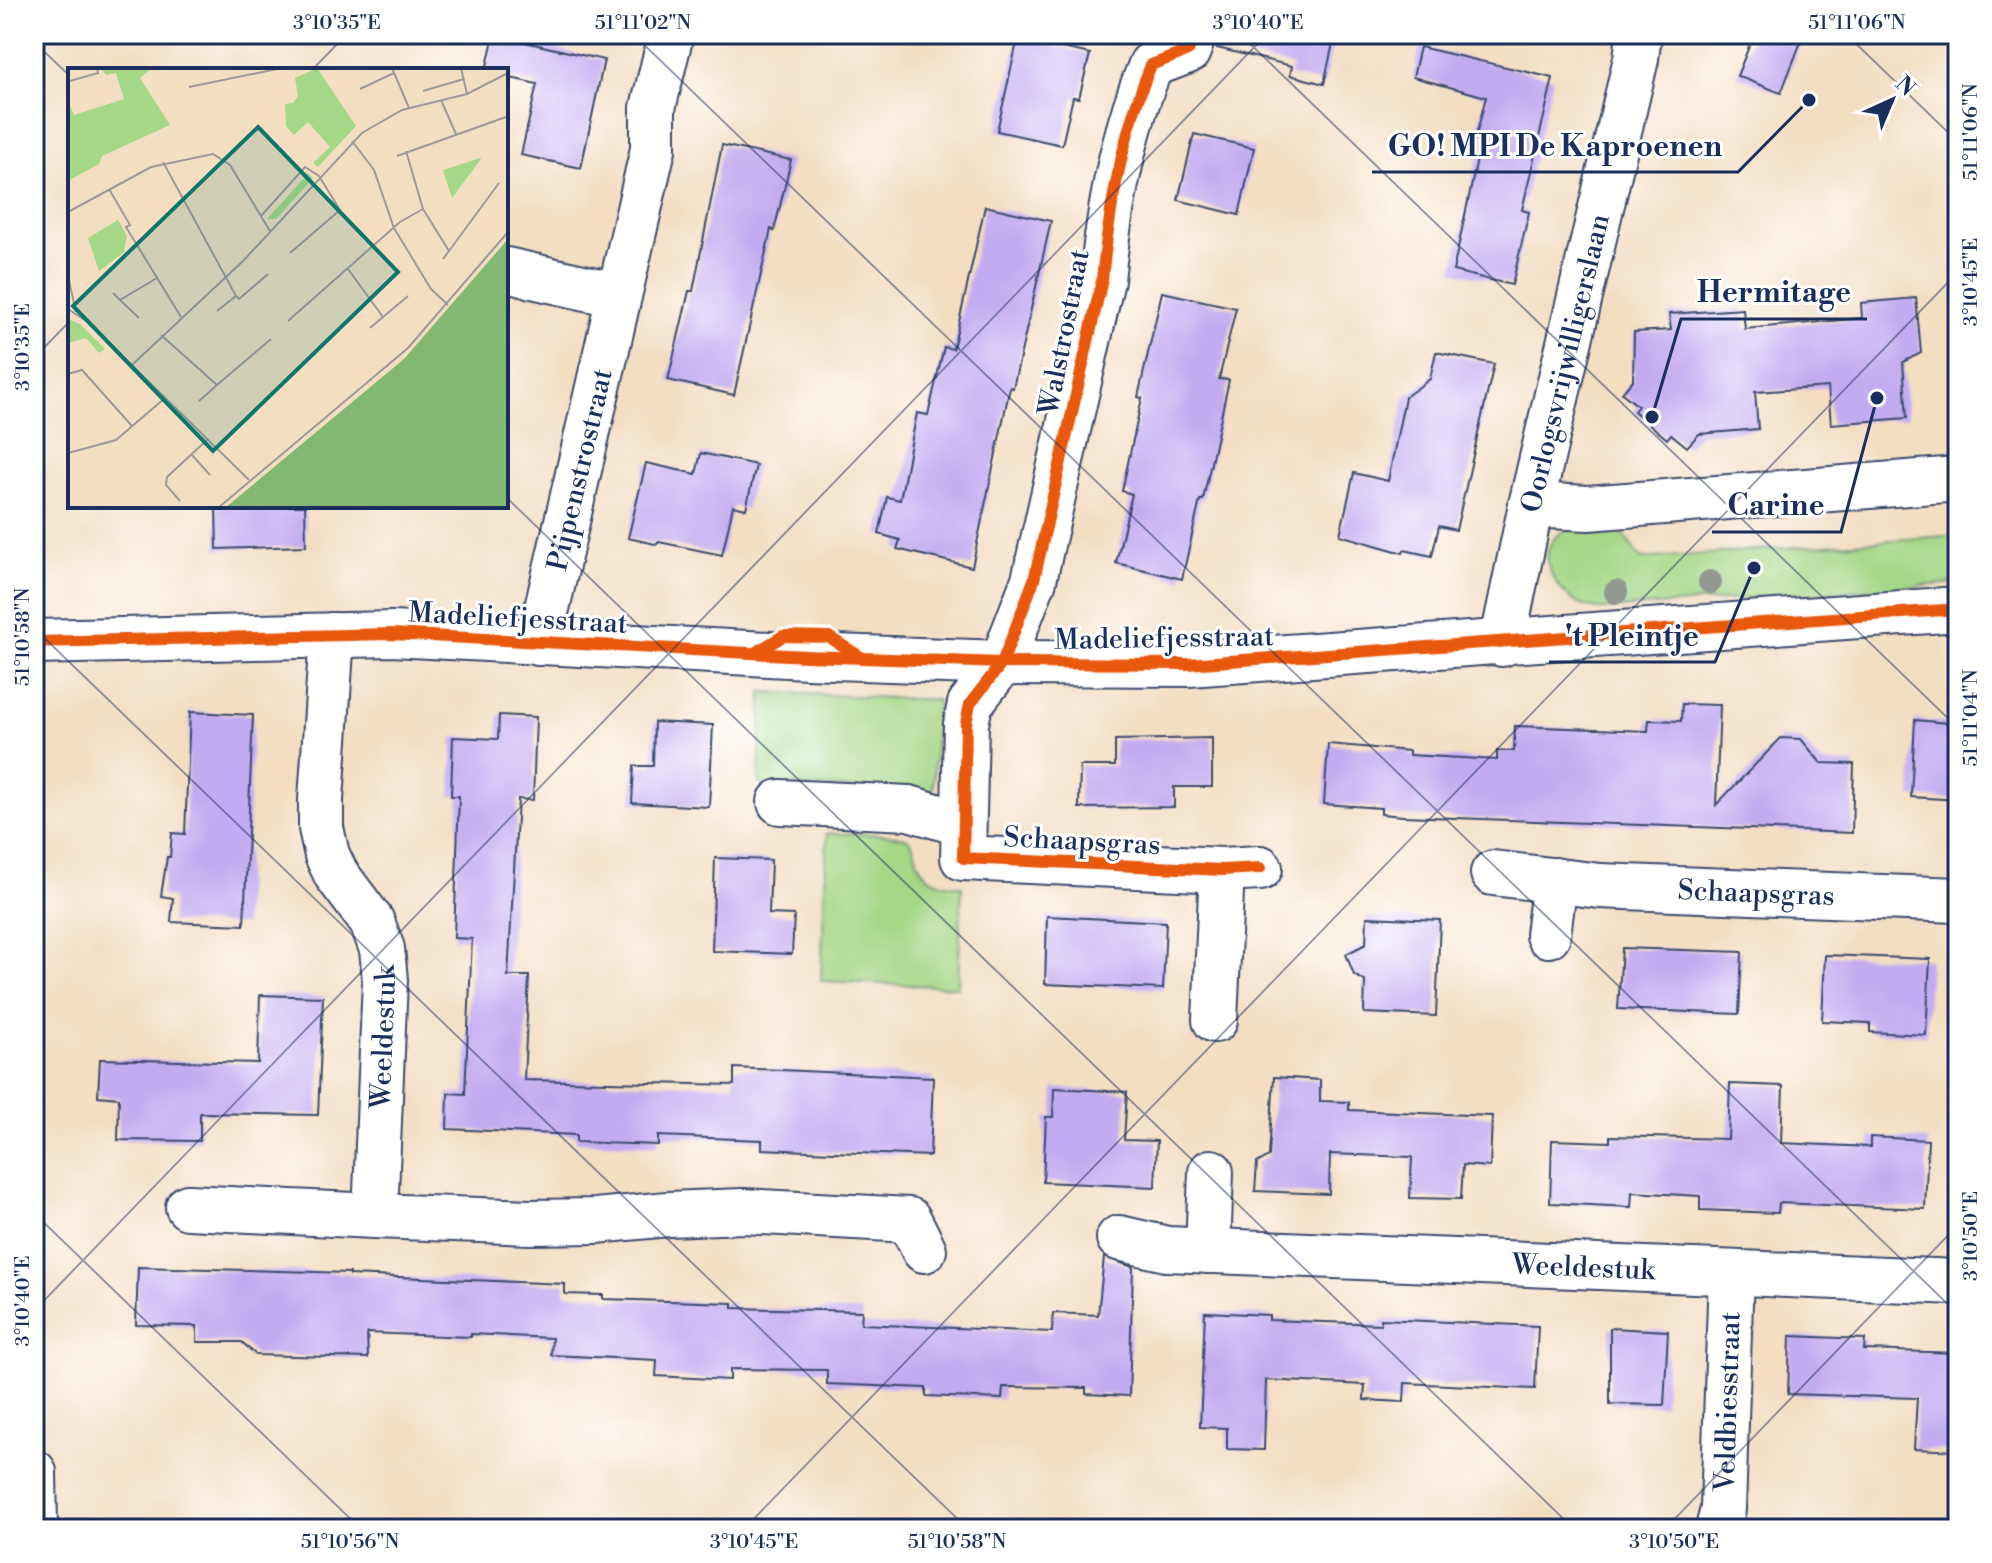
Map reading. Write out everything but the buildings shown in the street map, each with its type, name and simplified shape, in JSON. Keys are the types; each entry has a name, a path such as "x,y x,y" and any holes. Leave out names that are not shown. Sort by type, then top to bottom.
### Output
{"street":[{"name":"Pijpenstrostraat","path":"539,643 653,149 653,108 671,34"},
{"name":"Walstrostraat","path":"1002,663 1034,580 1102,280 1107,229 1139,95 1151,65 1188,51 1194,34"},
{"name":"Oorlogsvrijwilligerslaan","path":"1502,644 1531,505 1636,59 1639,34"},
{"path":"508,270 618,295"},
{"path":"1531,505 1588,508 1958,479"},
{"name":"Madeliefjesstraat","path":"34,642 392,634 1002,663 1188,664 1502,644 1958,609"},
{"name":"Weeldestuk","path":"332,635 321,828 327,855 336,874 372,922 382,949 385,980 375,1216"},
{"name":"Schaapsgras","path":"1002,663 970,704 966,724 963,858 1241,869 1215,1020"},
{"name":"Schaapsgras","path":"780,802 909,808 963,824"},
{"name":"Schaapsgras","path":"1493,873 1600,886 1958,900"},
{"path":"1548,935 1555,880"},
{"path":"1208,1251 1211,1172"},
{"path":"188,1207 569,1222 743,1211 909,1220 924,1250"},
{"name":"Weeldestuk","path":"1119,1238 1167,1249 1958,1282"},
{"name":"Veldbiesstraat","path":"1718,1529 1723,1509 1731,1273"},
{"path":"34,1472 35,1529"}],"green space":[{"path":"1617,526 1641,559 1958,535 1958,583 1605,609 1581,605 1564,592 1551,572 1548,551 1552,541 1574,528"},
{"path":"762,692 937,700 933,792 759,784"},
{"path":"827,833 903,837 913,846 918,863 927,875 939,882 962,886 958,987 821,981"}],"cycle path":[{"path":"1194,34 1188,51 1151,65 1125,143 1113,198 1102,280 1034,580 1002,663 970,704 966,724 963,858 1222,870 1260,868"},
{"path":"34,642 392,634 807,656 1002,663 1188,664 1958,609"},
{"path":"755,653 783,636 829,637 861,657"}],"place":[{"name":"GO! MPI De Kaproenen","path":"1809,100"},
{"name":"Carine","path":"1877,398"},
{"name":"Hermitage","path":"1652,417"},
{"name":"'t Pleintje","path":"1754,568"}]}
